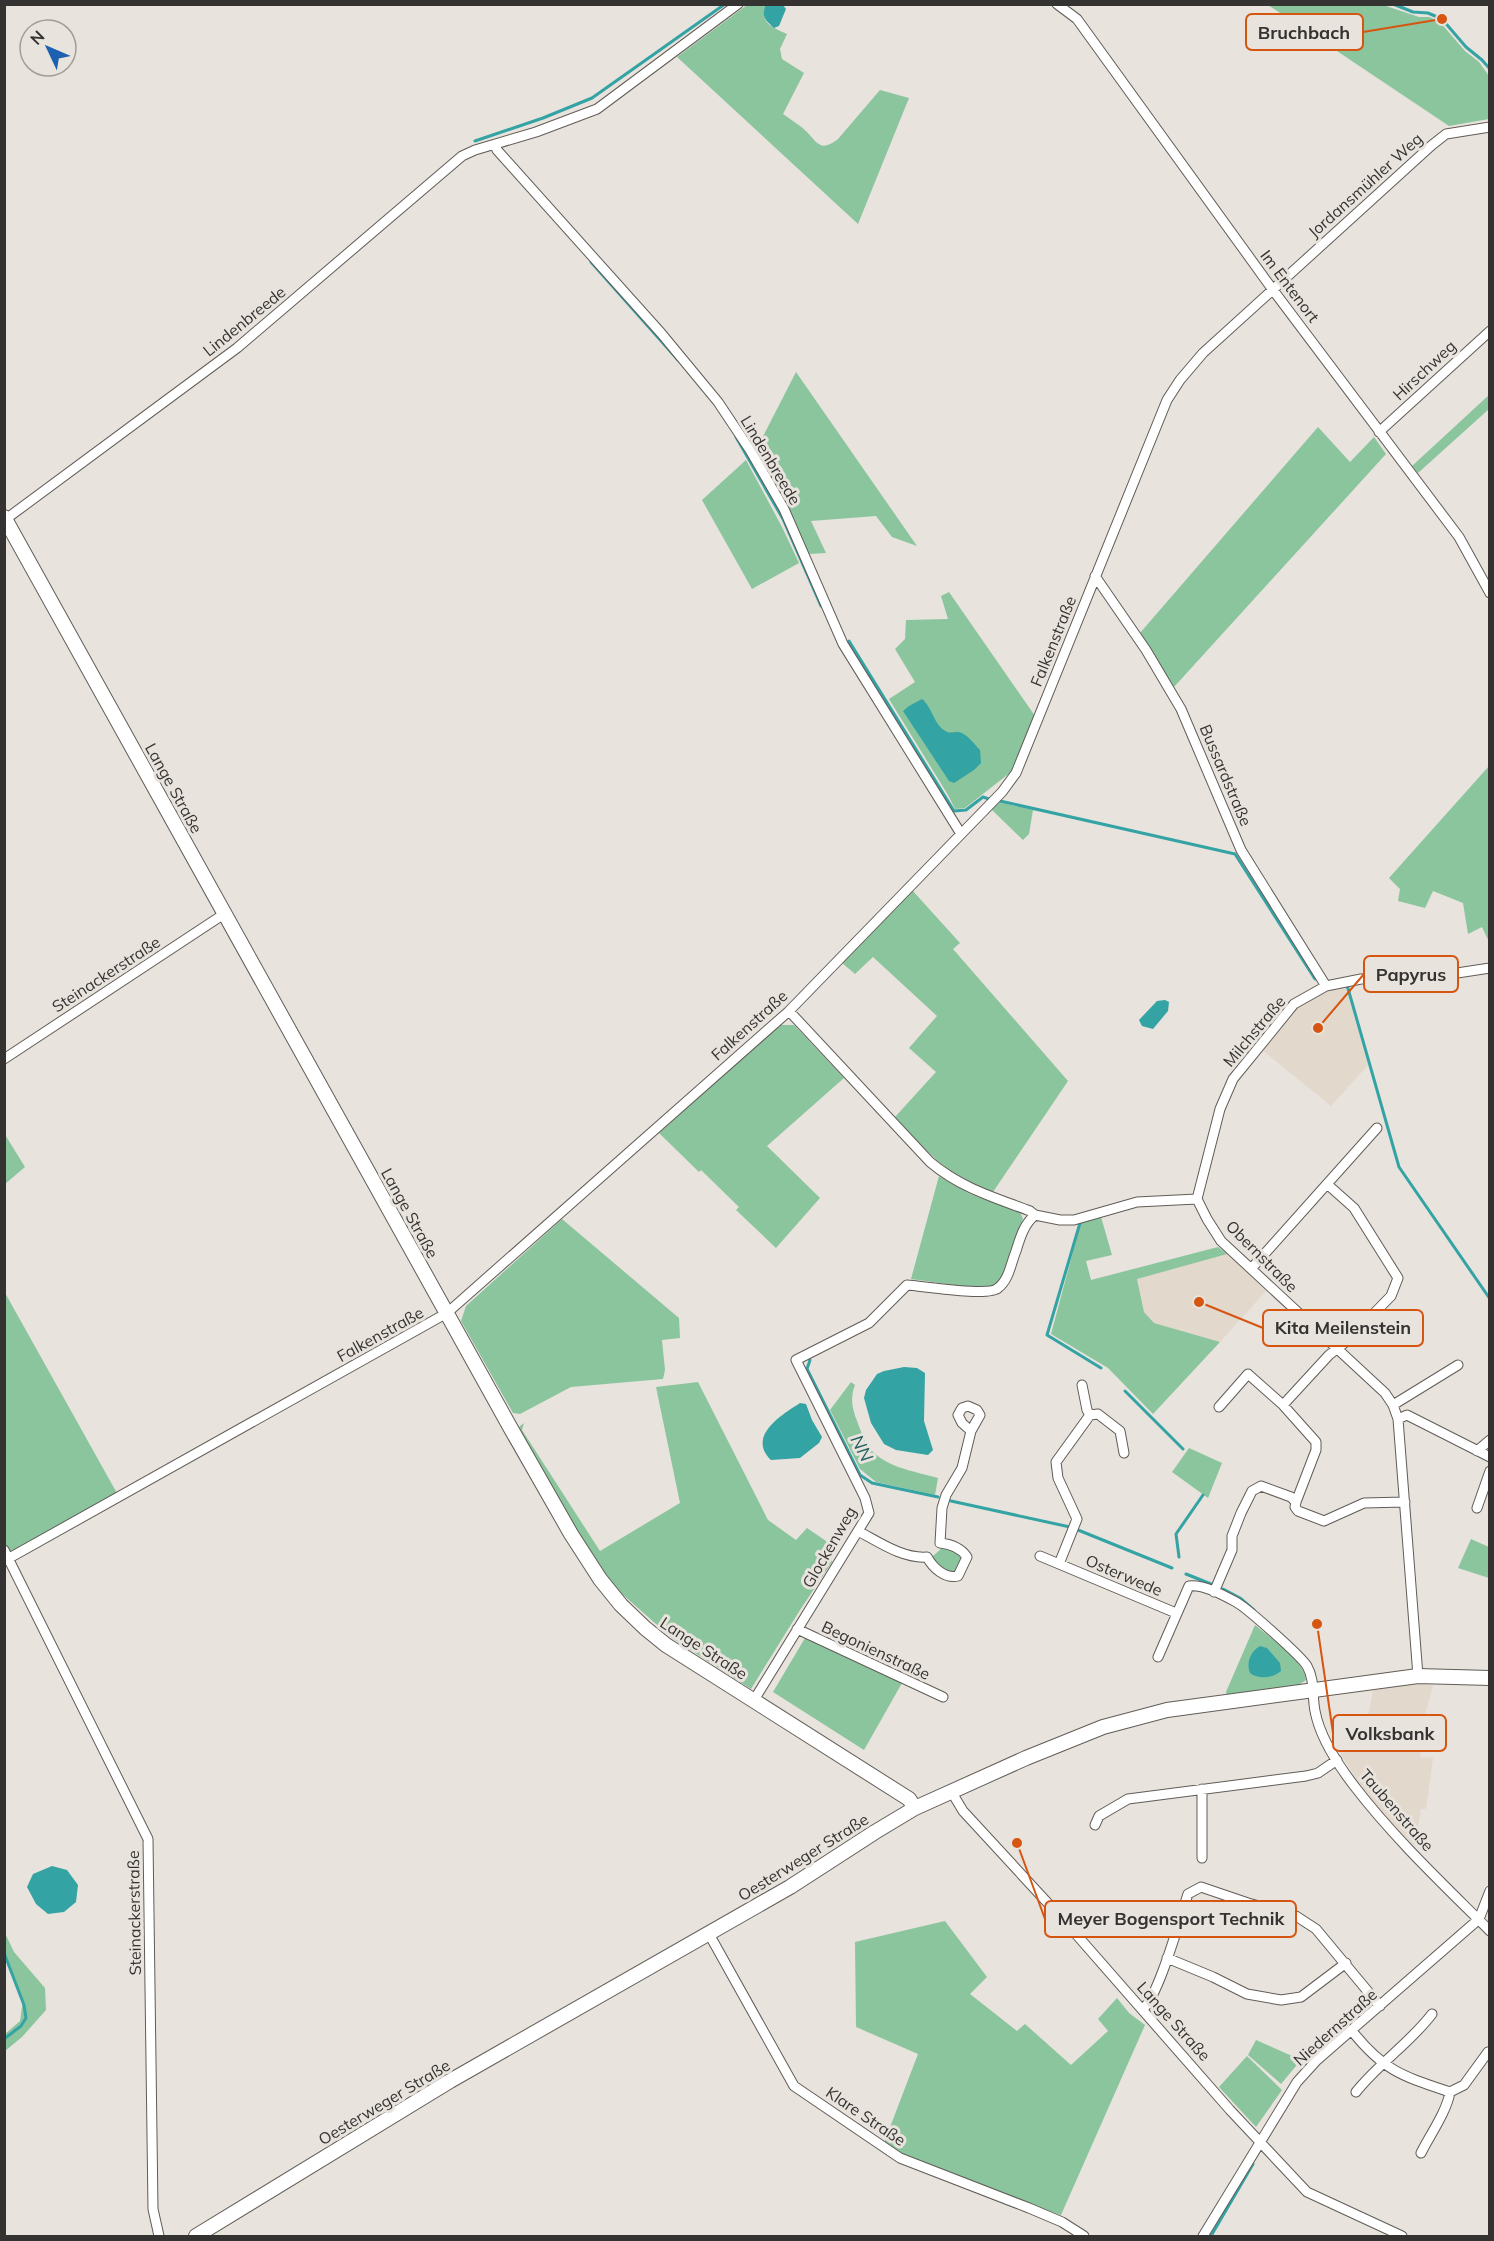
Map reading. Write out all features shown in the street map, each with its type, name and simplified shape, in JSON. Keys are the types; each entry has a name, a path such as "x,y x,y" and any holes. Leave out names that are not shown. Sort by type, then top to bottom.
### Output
{"street":[{"name":"Lindenbreede","path":"5,518 237,348 462,156 597,109 738,4"},
{"name":"Im Entenort","path":"1057,4 1077,19 1273,290 1459,537 1490,592"},
{"name":"Jordansmühler Weg","path":"1273,290 1446,134 1490,127"},
{"name":"Lindenbreede","path":"495,144 497,150 661,333 718,402 750,450 784,509 843,644 961,834"},
{"name":"Falkenstraße","path":"6,1557 447,1313 789,1011 1002,792 1016,773 1167,400 1179,380 1203,353 1273,290"},
{"name":"Hirschweg","path":"1379,432 1490,331"},
{"name":"Lange Straße","path":"5,518 447,1313 571,1534 600,1579 621,1605 666,1645 909,1799 915,1808"},
{"name":"Bussardstraße","path":"1095,576 1146,650 1181,709 1241,850 1326,986"},
{"name":"Steinackerstraße","path":"4,1059 224,914"},
{"name":"Milchstraße","path":"1197,1199 1218,1115 1233,1078 1294,1004 1326,986 1361,979 1444,975 1490,968"},
{"path":"789,1011 906,1137 948,1177 971,1190 1030,1210 1035,1215 1060,1220 1074,1220 1137,1202 1197,1199"},
{"path":"1251,1269 1377,1128"},
{"path":"1283,1405 1329,1355 1338,1349 1390,1296 1398,1278 1354,1208 1327,1184"},
{"name":"Obernstraße","path":"1197,1199 1221,1241 1385,1393 1393,1405 1398,1419 1409,1584 1418,1676"},
{"name":"Glockenweg","path":"754,1700 869,1512 865,1498 796,1360 869,1323 907,1285 984,1292 997,1290 1006,1280 1022,1233 1029,1220 1035,1215"},
{"path":"1393,1405 1458,1365"},
{"path":"1219,1407 1248,1374 1283,1405 1316,1442 1316,1450 1296,1502 1295,1507 1298,1511 1324,1521 1364,1503 1405,1502"},
{"path":"1082,1385 1090,1415 1098,1414 1120,1431 1124,1453"},
{"name":"Osterwede","path":"1059,1563 1077,1519 1058,1478 1056,1462 1090,1415"},
{"path":"1398,1419 1407,1415 1490,1457"},
{"path":"858,1532 907,1555 927,1557 940,1543 942,1508 946,1495 962,1468 971,1431"},
{"path":"1478,1451 1490,1440"},
{"path":"1477,1508 1490,1471"},
{"path":"1214,1592 1232,1550 1232,1536 1252,1491 1261,1486 1291,1497 1296,1502"},
{"path":"927,1557 938,1571 952,1578 958,1576 967,1557 964,1552 955,1547 940,1543"},
{"name":"Osterwede","path":"1040,1556 1176,1613"},
{"name":"Steinackerstraße","path":"6,1557 148,1839 153,2209 159,2236"},
{"name":"Osterwede","path":"1158,1657 1189,1586 1195,1585 1238,1603 1293,1650 1307,1666 1314,1690"},
{"name":"Begonienstraße","path":"797,1629 943,1697"},
{"name":"Oesterweger Straße","path":"196,2236 450,2081 790,1887 915,1808 1026,1758 1103,1728 1167,1710 1418,1676 1490,1678"},
{"name":"Taubenstraße","path":"1314,1690 1318,1724 1337,1760 1355,1787 1490,1931"},
{"path":"1095,1825 1099,1816 1128,1799 1306,1776 1318,1773 1337,1760"},
{"path":"1202,1790 1202,1858"},
{"name":"Lange Straße","path":"951,1791 963,1811 1143,2009 1259,2142 1307,2192 1402,2236"},
{"path":"1143,2009 1149,2003 1167,1958 1188,1894 1201,1887 1248,1904 1296,1916 1316,1929 1380,2006"},
{"name":"Niedernstraße","path":"1203,2236 1297,2082 1317,2060 1479,1919 1490,1891"},
{"name":"Klare Straße","path":"709,1934 794,2086 900,2158 1029,2208 1062,2222 1084,2236"},
{"path":"1167,1958 1213,1977 1247,1995 1281,2000 1301,1997 1346,1963"},
{"path":"1356,2092 1382,2063 1420,2030 1432,2014"},
{"path":"1352,2031 1382,2063 1411,2079 1450,2092 1464,2085 1488,2052"},
{"path":"1421,2153 1448,2105 1450,2092"}],"shaded area":[{"path":"1346,986 1368,1065 1331,1106 1261,1049 1297,1007 1322,994"},
{"path":"1227,1254 1266,1291 1220,1342 1154,1323 1144,1312 1137,1278"},
{"path":"1414,1683 1433,1685 1424,1719 1420,1757 1433,1758 1426,1809 1421,1809 1415,1846 1390,1821 1359,1783 1340,1753 1364,1738 1373,1690"}],"green space":[{"path":"747,5 766,5 764,16 768,24 787,34 780,49 782,59 804,73 783,114 820,145 828,145 838,139 880,90 909,98 858,224 677,57"},
{"path":"1268,5 1383,5 1439,21 1465,51 1479,62 1489,76 1489,119 1449,126"},
{"path":"796,372 917,546 892,537 876,516 811,521 826,553 809,554 758,454 759,444"},
{"path":"1489,395 1489,409 1418,473 1412,466"},
{"path":"1318,427 1350,462 1374,437 1386,454 1174,687 1140,633"},
{"path":"746,460 799,563 752,589 702,500"},
{"path":"949,592 1035,716 1011,772 965,808 955,809 889,699 915,682 895,649 905,639 906,620 948,619 941,596"},
{"path":"1489,766 1489,942 1482,927 1468,934 1463,903 1433,891 1425,908 1398,901 1400,889 1389,878"},
{"path":"998,802 1033,810 1029,834 1023,840 991,809"},
{"path":"912,890 960,943 953,949 1068,1081 993,1192 950,1171 928,1152 895,1117 936,1072 909,1048 937,1016 873,957 855,974 842,963"},
{"path":"780,1025 794,1025 844,1078 767,1146 820,1198 776,1248 736,1210 739,1207 659,1133"},
{"path":"4,1133 25,1167 5,1184 4,1184"},
{"path":"939,1176 970,1194 1020,1212 1023,1219 1002,1280 995,1286 984,1289 911,1279"},
{"path":"1101,1217 1112,1255 1086,1261 1091,1280 1218,1247 1227,1254 1137,1279 1144,1312 1154,1323 1220,1342 1153,1414 1108,1368 1051,1334 1081,1222"},
{"path":"562,1219 679,1318 680,1338 662,1340 665,1370 663,1379 571,1387 520,1414 513,1413 461,1321 466,1306"},
{"path":"4,1291 118,1495 14,1553 7,1551 4,1545"},
{"path":"698,1382 768,1520 796,1540 807,1528 826,1541 832,1562 751,1689 672,1638 605,1579 517,1432 524,1423 522,1430 600,1551 680,1503 656,1387"},
{"path":"851,1382 855,1385 852,1399 854,1412 866,1443 880,1458 889,1463 938,1478 935,1495 876,1482 860,1469 830,1410"},
{"path":"1189,1448 1222,1463 1208,1498 1172,1472"},
{"path":"1471,1539 1489,1547 1489,1578 1458,1568"},
{"path":"947,1547 959,1554 963,1560 959,1570 952,1574 940,1569 934,1562 933,1556 942,1548"},
{"path":"1255,1625 1293,1657 1304,1672 1306,1680 1296,1687 1227,1697 1226,1692"},
{"path":"805,1638 902,1683 864,1750 773,1692"},
{"path":"945,1921 987,1977 970,1994 1017,2031 1025,2024 1071,2065 1108,2031 1098,2019 1117,1998 1129,2013 1145,2025 1061,2215 981,2187 902,2155 884,2143 918,2054 856,2027 855,1942"},
{"path":"4,1931 14,1952 45,1988 46,2010 22,2037 5,2051 5,2034 20,2021 23,2000 5,1957"},
{"path":"1256,2040 1301,2060 1281,2084 1248,2055"},
{"path":"1247,2056 1282,2090 1256,2127 1219,2087"}],"water":[{"path":"766,4 783,5 786,9 779,26 774,28 765,18"},
{"path":"922,699 941,727 947,732 964,734 980,750 981,763 954,783 949,781 903,711"},
{"path":"1157,1001 1169,1002 1168,1011 1153,1029 1142,1026 1139,1020"},
{"path":"904,1367 917,1368 925,1373 924,1421 933,1450 928,1455 896,1450 884,1444 871,1423 864,1398 866,1390 877,1374"},
{"path":"800,1403 806,1404 822,1437 819,1443 800,1458 771,1460 764,1451 765,1434 777,1420"},
{"path":"1260,1646 1267,1648 1280,1663 1281,1671 1266,1677 1258,1677 1250,1673 1248,1665 1250,1658"},
{"path":"52,1866 67,1870 78,1885 76,1902 64,1912 48,1914 36,1904 27,1887 33,1874"}],"waterway":[{"path":"475,141 543,118 592,98 725,4"},
{"path":"1393,4 1442,19 1466,47 1490,69"},
{"path":"591,262 678,360"},
{"path":"736,437 783,519 821,606"},
{"path":"849,641 954,811 966,810 983,797 989,799"},
{"path":"1000,801 1235,854 1315,979"},
{"path":"1347,985 1399,1167 1490,1299"},
{"path":"1080,1223 1047,1335 1101,1368"},
{"name":"NN","path":"810,1360 807,1369 860,1475 872,1483 938,1497"},
{"path":"1125,1391 1183,1449"},
{"path":"1179,1557 1176,1534 1203,1495"},
{"name":"NN","path":"951,1501 1070,1527"},
{"name":"NN","path":"1078,1530 1172,1568"},
{"name":"NN","path":"1186,1574 1211,1584"},
{"name":"NN","path":"1223,1589 1240,1598 1254,1610"},
{"path":"4,1953 24,2005 26,2018 21,2026 4,2039"},
{"path":"1211,2236 1253,2164"}],"place":[{"name":"Bruchbach","path":"1442,19"},
{"name":"Papyrus","path":"1318,1028"},
{"name":"Kita Meilenstein","path":"1199,1302"},
{"name":"Volksbank","path":"1317,1624"},
{"name":"Meyer Bogensport Technik","path":"1017,1843"}]}
